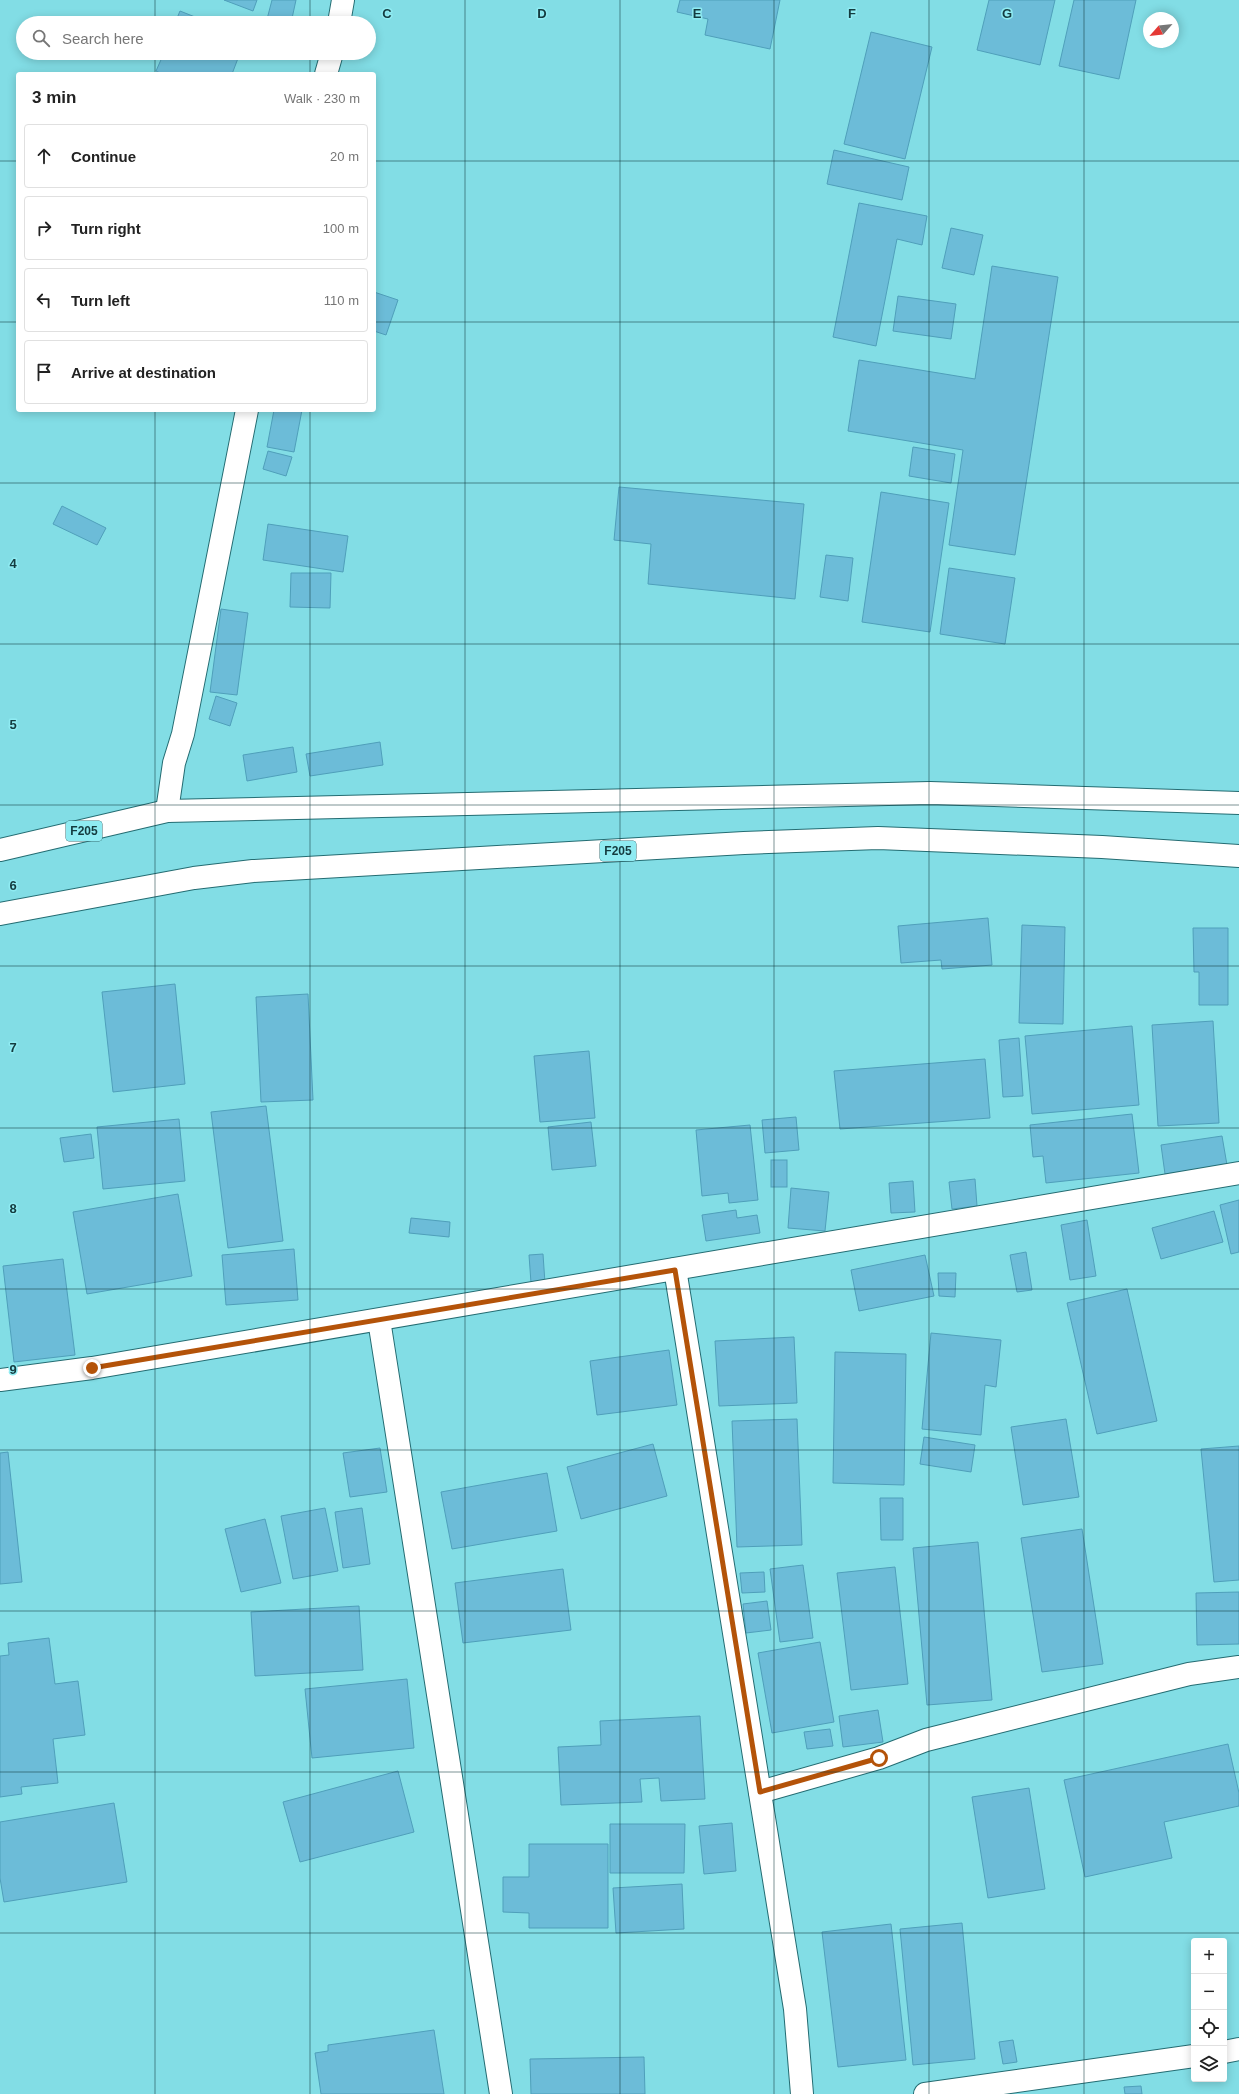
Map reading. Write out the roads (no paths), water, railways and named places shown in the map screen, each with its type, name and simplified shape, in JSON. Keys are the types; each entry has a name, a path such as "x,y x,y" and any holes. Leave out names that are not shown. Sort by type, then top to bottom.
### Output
{"street":[{"path":"340,16 343,0"},
{"path":"327,72 330,60"},
{"path":"167,811 174,763 183,734 247,412"},
{"name":"F205","path":"0,850 167,811 930,793 1239,803"},
{"name":"F205","path":"0,914 194,878 253,871 744,843 878,838 1094,847 1239,856"},
{"path":"0,1380 92,1368 1239,1173"},
{"path":"675,1270 796,2009 802,2094"},
{"path":"379,1320 501,2094"},
{"path":"760,1792 879,1758 926,1740 1189,1674 1239,1667"},
{"path":"1227,2051 1239,2049"},
{"path":"925,2094 1191,2056"}]}
